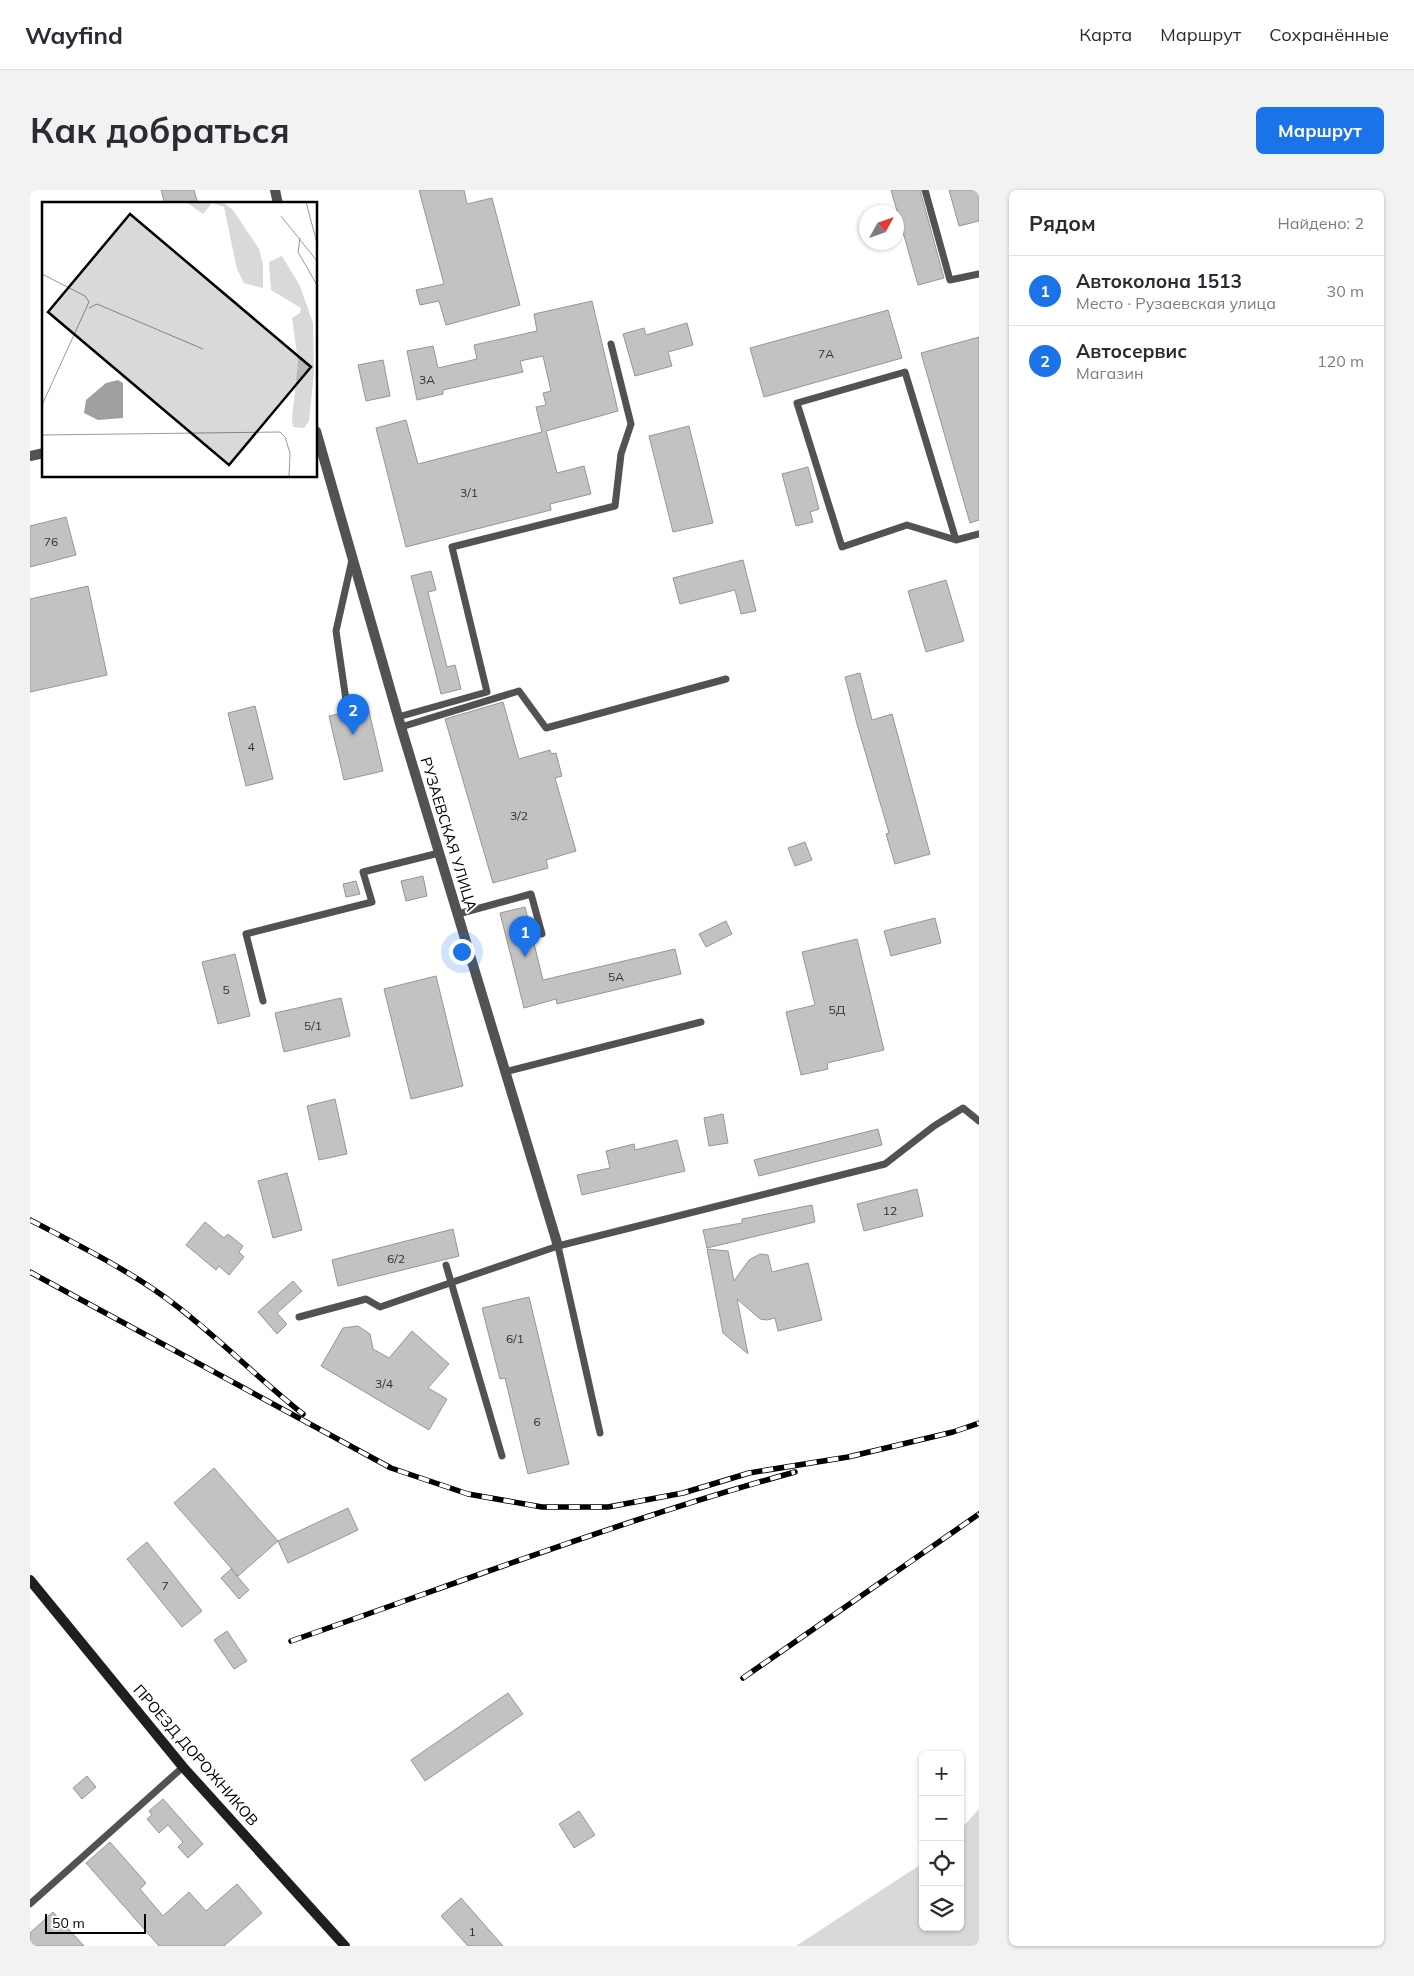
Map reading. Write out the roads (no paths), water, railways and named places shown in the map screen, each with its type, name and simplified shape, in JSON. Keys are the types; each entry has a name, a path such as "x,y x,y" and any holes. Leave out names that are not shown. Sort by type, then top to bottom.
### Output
{"main road":[{"name":"ПРОЕЗД ДОРОЖНИКОВ","path":"30,1580 183,1767 345,1946"}],"street":[{"name":"РУЗАЕВСКАЯ УЛИЦА","path":"318,438 399,722 558,1246"}],"lane":[{"path":"925,190 950,280 979,274"},
{"path":"399,722 487,692 452,547 615,506 621,454 631,424 611,344"},
{"path":"956,540 905,372 796,403 842,547 907,525 956,540 979,534"},
{"path":"346,700 336,630 352,559"},
{"path":"399,722 518,691 546,728 726,680"},
{"path":"263,1001 246,934 372,902 363,872 439,853"},
{"path":"458,914 531,894 542,934"},
{"path":"505,1072 702,1022"},
{"path":"299,1317 366,1299 380,1307 558,1246 884,1164 934,1126 963,1108 979,1120"},
{"path":"558,1246 600,1433"},
{"path":"446,1265 502,1456"},
{"path":"30,1904 183,1767"}],"railway":[{"path":"30,1220 116,1266 166,1298 303,1414"},
{"path":"30,1272 391,1468 468,1494 542,1507 608,1507 683,1493 749,1473 848,1457 953,1432 979,1423"},
{"path":"291,1641 541,1552 731,1490 795,1472"},
{"path":"743,1678 979,1514"}],"place":[{"name":"Автосервис","path":"353,735"},
{"name":"Автоколона 1513","path":"525,957"}]}
